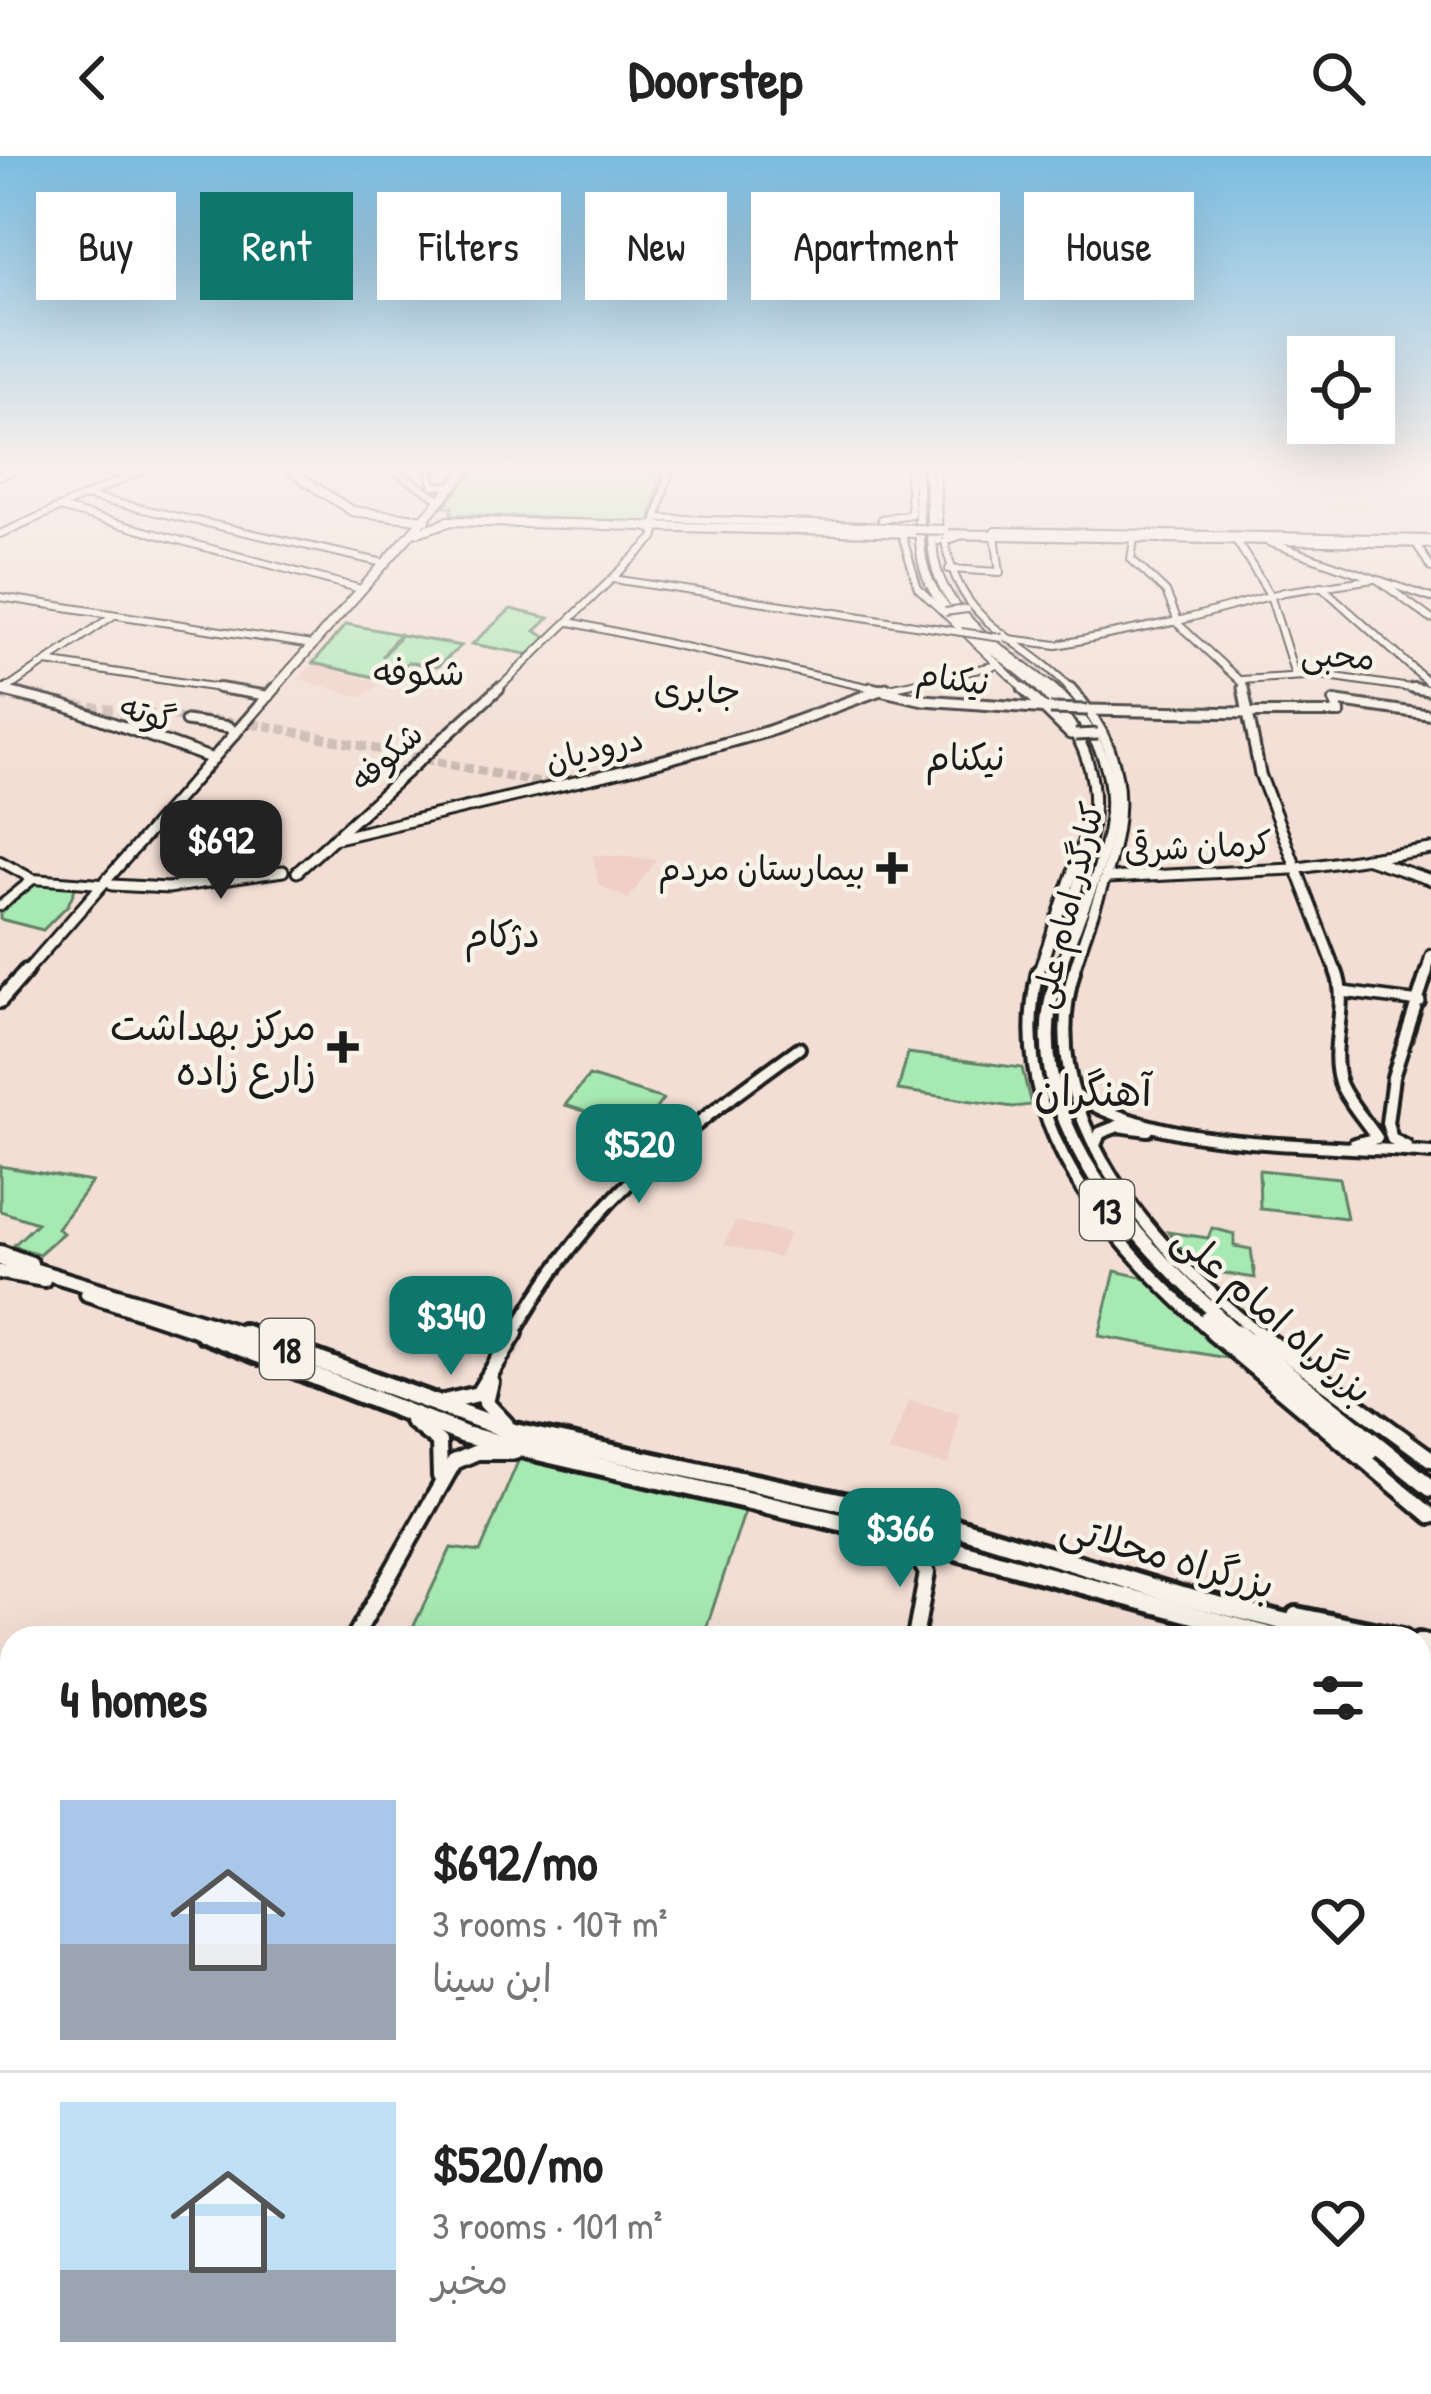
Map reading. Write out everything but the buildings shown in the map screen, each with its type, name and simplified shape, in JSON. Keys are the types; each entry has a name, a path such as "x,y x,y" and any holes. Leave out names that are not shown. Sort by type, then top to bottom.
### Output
{"main road":[{"path":"0,1001 110,884 375,573"},
{"path":"0,1012 381,573"},
{"name":"شکوفه","path":"110,884 159,888 297,872 619,573"},
{"name":"کنارگذر امام علی","path":"912,573 951,624 1003,666 1075,737 1089,774 1092,813 1040,965 1029,1022 1031,1066 1059,1151 1091,1205 1144,1270 1431,1516"},
{"path":"921,573 930,598"},
{"name":"13","path":"926,573 948,611 1029,676 1067,717 1090,757 1099,800 1040,1021 1045,1079 1069,1147 1108,1211 1153,1265 1232,1342 1380,1444"},
{"name":"بزرگراه امام علی","path":"938,573 951,597 1086,714 1111,778 1114,820 1066,945 1049,1014 1049,1054 1096,1182 1165,1267 1431,1488"},
{"path":"949,573 952,586"},
{"name":"کنارگذر امام علی","path":"949,573 967,607 1086,714 1118,770 1122,814 1107,878 1070,981 1064,1028 1067,1095"},
{"path":"1361,573 1431,598"},
{"path":"613,579 1057,645 1176,621 1240,680 1260,774 1343,992 1338,1011 1340,1082 1373,1124 1374,1142 1354,1144"},
{"path":"942,609 967,607"},
{"name":"نیکنام","path":"569,622 980,709 1248,714"},
{"path":"934,628 951,624"},
{"path":"981,649 1067,717"},
{"name":"درودیان","path":"333,839 769,731 879,690 981,664 1003,666"},
{"name":"گوته","path":"1,692 213,759"},
{"path":"186,721 229,727 235,734"},
{"path":"1075,737 1099,735"},
{"name":"کرمان شرقی","path":"1107,878 1292,868 1431,849"},
{"path":"1274,869 1286,852"},
{"path":"1358,856 1431,880"},
{"path":"1431,955 1420,1001 1399,1050 1387,1124 1399,1143 1431,1155"},
{"path":"1056,986 1064,1028"},
{"path":"416,1401 470,1400 492,1375 563,1252 594,1218 694,1124 799,1048"},
{"path":"1067,1095 1135,1210 1162,1242 1380,1444 1431,1463"},
{"path":"1067,1095 1119,1121 1255,1146 1431,1155"},
{"path":"1095,1146 1100,1132 1119,1121 1431,1155"},
{"path":"1373,1124 1387,1124"},
{"path":"0,1262 51,1278"},
{"name":"بزرگراه محلاتی","path":"51,1278 199,1317 416,1401 514,1432 943,1523 1302,1626"},
{"name":"بزرگراه محلاتی","path":"51,1278 527,1453 901,1536 1227,1626"},
{"path":"492,1375 488,1408 514,1432"},
{"path":"388,1405 440,1442 439,1483"},
{"path":"361,1626 439,1483 467,1454 527,1453"},
{"path":"901,1536 920,1550 928,1575 917,1626"},
{"path":"1225,1607 1333,1626"}],"street":[{"path":"303,573 361,589"},
{"path":"1146,573 1166,592 1176,621 1270,595 1376,579 1431,619"},
{"path":"1256,573 1270,595 1295,675"},
{"path":"1322,586 1431,688"},
{"path":"0,597 312,645"},
{"path":"1,692 114,615"},
{"path":"46,662 268,696"},
{"name":"محبی","path":"1240,680 1295,675 1431,688"},
{"path":"1248,714 1336,708 1431,715"},
{"path":"0,861 33,879 110,884"},
{"path":"0,906 33,879"},
{"path":"1343,992 1420,1001"}],"shaded area":[{"path":"312,664 382,683 362,697 299,679"},
{"path":"593,855 656,860 628,899 599,885"},
{"path":"735,1221 789,1233 779,1258 724,1245"},
{"path":"909,1400 959,1414 949,1465 889,1452"}],"green space":[{"path":"511,609 549,618 535,631 548,638 532,655 472,644"},
{"path":"346,624 399,634 382,657 401,635 461,646 437,667 408,662 387,680 313,663"},
{"path":"35,881 77,884 68,905 43,930 0,919 0,909"},
{"path":"908,1053 1022,1068 1031,1105 1013,1107 898,1090"},
{"path":"589,1076 663,1099 641,1129 565,1105"},
{"path":"0,1166 92,1182 57,1228 63,1233 39,1254 13,1246 37,1223 0,1211"},
{"path":"1259,1170 1339,1178 1347,1218 1260,1209"},
{"path":"1212,1228 1234,1234 1234,1246 1251,1249 1255,1278 1198,1269 1168,1232 1208,1238"},
{"path":"1115,1271 1145,1278 1232,1359 1099,1336"},
{"path":"519,1459 746,1508 707,1626 414,1626 451,1548 480,1552"}],"tunnel":[{"path":"943,586 1063,691"},
{"path":"1056,706 1075,702 1059,688"},
{"path":"0,696 36,703"},
{"path":"64,704 267,726 539,783 563,782"},
{"path":"1370,1451 1431,1499"}],"place":[{"name":"بیمارستان مردم","path":"892,868"},
{"name":"مرکز بهداشت زارع زاده","path":"343,1047"}],"district":[{"name":"شکوفه","path":"419,671"},
{"name":"جابری","path":"697,689"},
{"name":"نیکنام","path":"965,756"},
{"name":"دژکام","path":"502,933"},
{"name":"آهنگران","path":"1093,1090"}]}
